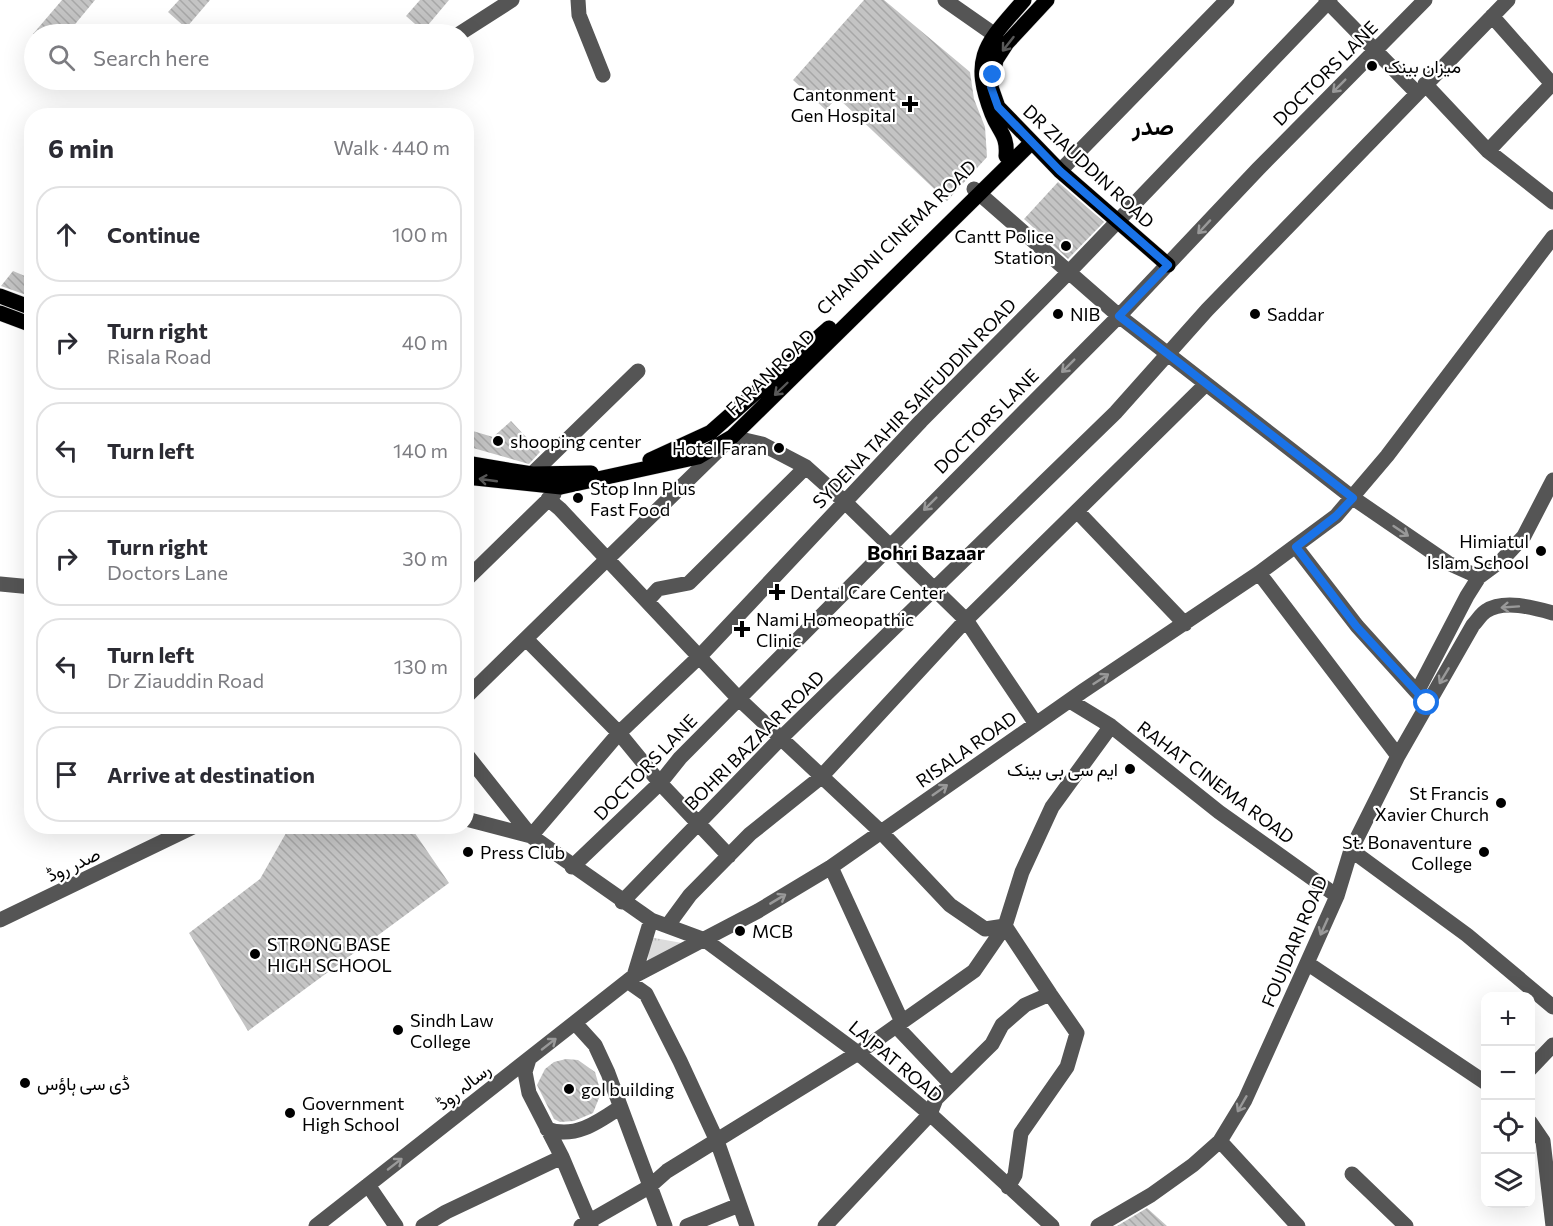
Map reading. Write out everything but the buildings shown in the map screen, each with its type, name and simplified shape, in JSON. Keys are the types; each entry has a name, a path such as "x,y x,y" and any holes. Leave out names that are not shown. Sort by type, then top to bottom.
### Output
{"main road":[{"name":"DR ZIAUDDIN ROAD","path":"1006,156 1007,140 993,116 982,76 986,46 1024,0"},
{"name":"DR ZIAUDDIN ROAD","path":"1047,0 1007,43 996,60 991,87 998,107 1060,171 1168,265"},
{"name":"CHANDNI CINEMA ROAD","path":"474,464 532,474 585,474 625,467 674,451 711,432 849,311 977,192 1006,156 1028,139"},
{"name":"FARAN ROAD","path":"474,478 561,487 698,457 732,436 1028,139"},
{"path":"0,296 24,306"},
{"path":"0,313 24,322"}],"street":[{"path":"474,24 512,0"},
{"path":"578,0 579,15 603,75"},
{"path":"945,0 995,35"},
{"path":"1060,171 1227,0"},
{"name":"DOCTORS LANE","path":"572,867 660,783 680,758 889,545 1119,316 1258,169 1425,0"},
{"name":"BOHRI BAZAAR ROAD","path":"622,902 781,738 1116,412 1207,310 1508,0"},
{"path":"1328,1 1375,50 1421,88 1488,151 1553,202"},
{"name":"SYDENA TAHIR SAIFUDDIN ROAD","path":"531,837 619,733 700,656 845,502 1328,1"},
{"path":"1488,151 1553,84 1492,16"},
{"path":"977,192 1119,316 1170,353 1206,384 1353,498 1448,563 1479,577"},
{"name":"RISALA ROAD","path":"632,979 705,940 831,867 1259,573 1336,516 1353,498 1553,237"},
{"path":"532,474 638,371"},
{"path":"668,925 690,895 750,834 820,778 966,621 1206,384"},
{"path":"474,689 732,436 762,444 806,467 845,502 966,621 1036,724"},
{"path":"648,600 658,589 689,583 806,467"},
{"path":"1296,547 1356,626 1422,698 1444,637 1479,577 1502,560 1524,536 1553,480"},
{"path":"474,572 561,487"},
{"path":"548,499 648,600 739,699 820,778 881,832 950,905 985,929 1005,926"},
{"path":"1077,511 1185,624"},
{"path":"1259,573 1398,756"},
{"path":"0,584 24,586"},
{"name":"FOUJDARI ROAD","path":"1098,1226 1151,1195 1193,1165 1220,1141 1245,1100 1337,896 1352,849 1398,756 1422,698 1473,626 1487,610 1504,607 1525,606 1553,613"},
{"path":"526,640 619,733 660,783 729,856"},
{"name":"RAHAT CINEMA ROAD","path":"1070,701 1111,726 1219,812 1337,896"},
{"path":"530,1059 525,1072 529,1093 562,1157 587,1224 858,1053 974,971 1005,926 1022,872 1052,807 1111,726"},
{"path":"474,764 531,837"},
{"path":"474,821 531,837"},
{"name":"صدر روڈ","path":"0,920 165,834"},
{"name":"LAJPAT ROAD","path":"531,837 651,920 705,940 858,1053 930,1114 1052,1226"},
{"path":"1352,849 1467,935 1553,1007"},
{"path":"831,867 899,1024 950,1083"},
{"path":"651,920 632,979 646,994 717,1140 747,1226"},
{"path":"1005,926 1077,1033 1067,1067 1021,1133 1015,1174 1008,1187"},
{"path":"1307,963 1481,1080"},
{"name":"رسالہ روڈ","path":"316,1226 632,979"},
{"path":"825,1226 930,1114 936,1099 950,1083 992,1044 1002,1025 1025,1005 1050,994"},
{"path":"575,1023 595,1045 608,1073 619,1108 665,1226"},
{"path":"1535,1064 1553,1045"},
{"path":"547,1129 567,1133 592,1126 619,1108"},
{"path":"1535,1129 1543,1141 1553,1226"},
{"path":"1220,1141 1298,1226"},
{"path":"423,1226 446,1212 562,1157"},
{"path":"1352,1174 1406,1226"},
{"path":"368,1185 396,1226"},
{"path":"687,1226 739,1205"}],"green space":[{"path":"649,937 682,943 648,963"}],"place":[{"name":"میزان بینک","path":"1372,66"},
{"name":"Cantonment Gen Hospital","path":"910,104"},
{"name":"Cantt Police Station","path":"1066,246"},
{"name":"NIB","path":"1058,314"},
{"name":"Saddar","path":"1255,314"},
{"name":"shooping center","path":"498,441"},
{"name":"Hotel Faran","path":"779,448"},
{"name":"Stop Inn Plus Fast Food","path":"578,498"},
{"name":"Himiatul Islam School","path":"1541,551"},
{"name":"Dental Care Center","path":"777,592"},
{"name":"Nami Homeopathic Clinic","path":"742,629"},
{"name":"ایم سی بی بینک","path":"1130,769"},
{"name":"St Francis Xavier Church","path":"1501,803"},
{"name":"Press Club","path":"468,852"},
{"name":"St. Bonaventure College","path":"1484,852"},
{"name":"MCB","path":"740,931"},
{"name":"STRONG BASE HIGH SCHOOL","path":"255,954"},
{"name":"Sindh Law College","path":"398,1030"},
{"name":"ڈی سی ہاؤس","path":"25,1083"},
{"name":"gol building","path":"569,1089"},
{"name":"Government High School","path":"290,1113"}],"district":[{"name":"صدر","path":"1153,125"},
{"name":"Bohri Bazaar","path":"926,552"}],"route":[{"path":"993,75 991,87 998,107 1060,171 1168,265 1119,316 1170,353 1221,397 1353,498 1336,516 1296,547 1356,626 1427,703"}]}
